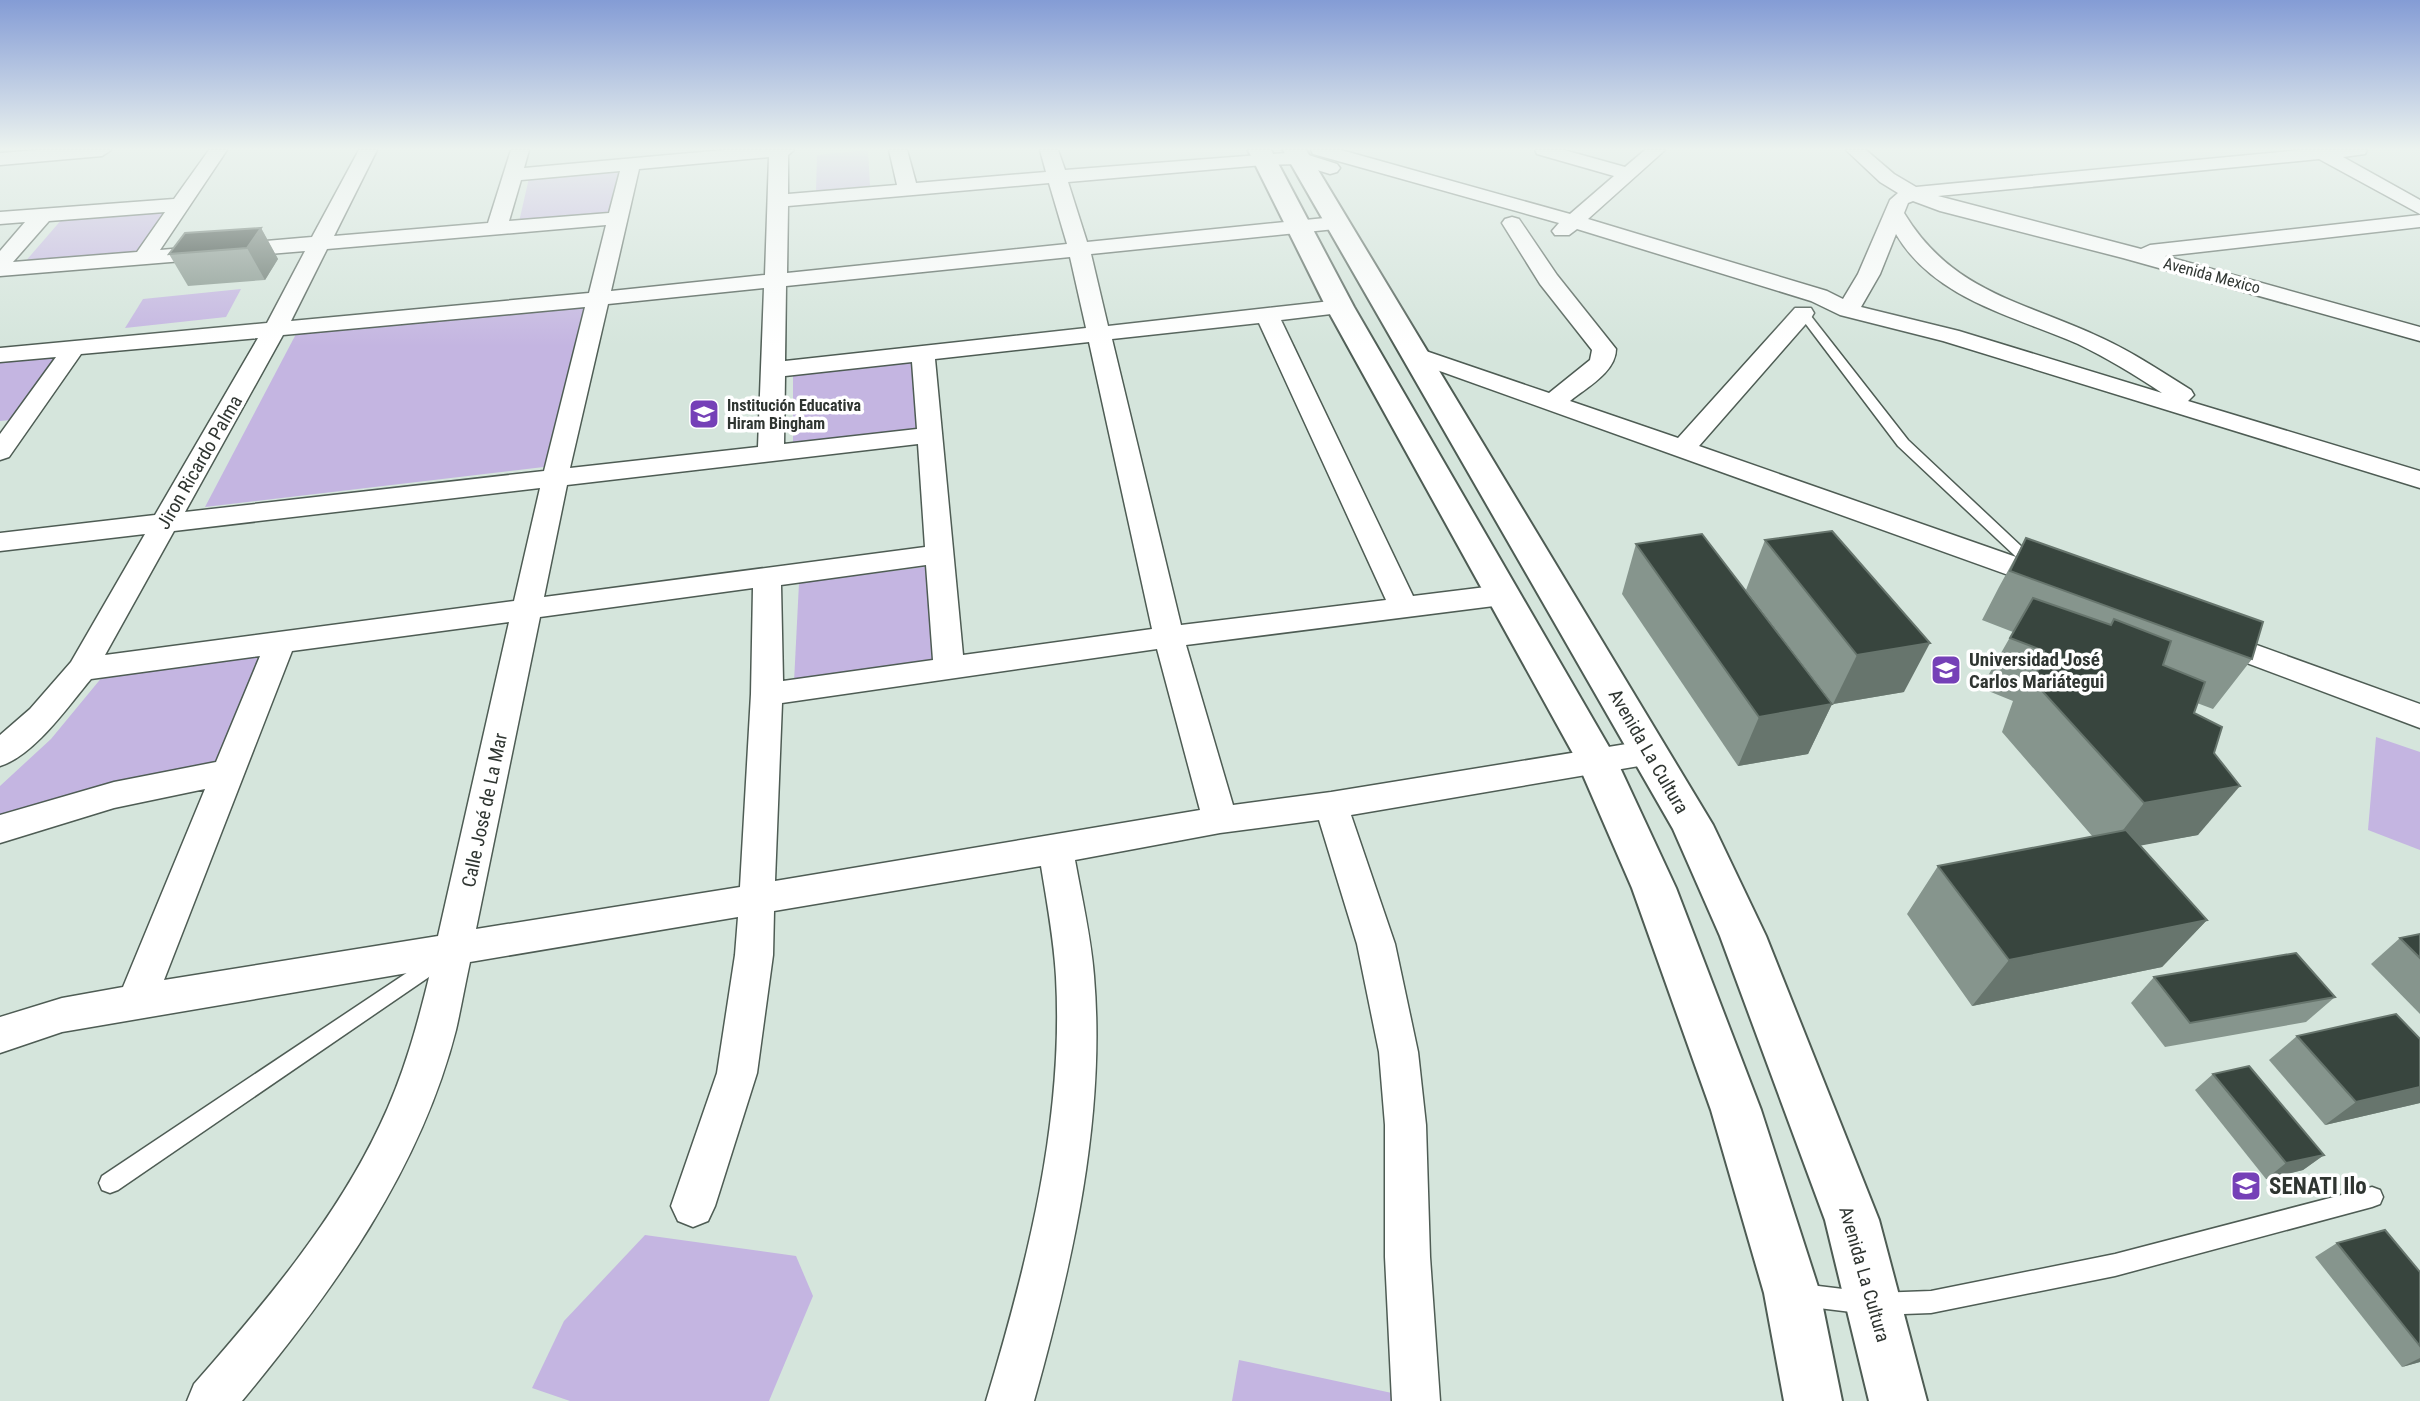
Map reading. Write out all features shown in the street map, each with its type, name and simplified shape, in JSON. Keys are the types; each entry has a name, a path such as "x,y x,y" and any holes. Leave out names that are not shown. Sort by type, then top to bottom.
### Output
{"street":[{"path":"0,218 38,215"},
{"path":"0,264 43,215"},
{"path":"144,258 174,215"},
{"name":"Jiron Ricardo Palma","path":"0,754 41,717 82,669 335,215"},
{"path":"497,228 501,215"},
{"path":"771,453 778,215"},
{"path":"1068,215 1100,334 1169,637 1220,820"},
{"name":"Avenida La Cultura","path":"1313,215 1340,307 1595,759 1679,951 1736,1110 1793,1293 1813,1401"},
{"path":"1487,215 1673,273"},
{"path":"1550,215 1819,296 1848,310 1951,335 2420,480"},
{"path":"1556,237 1580,215"},
{"path":"1848,310 1869,274 1893,215"},
{"path":"1895,215 1901,229 1917,249 1942,273 1996,305 2058,327 2110,351 2214,416"},
{"name":"Avenida Mexico","path":"1981,215 2131,253 2420,334"},
{"path":"0,270 617,218"},
{"name":"Calle José de La Mar","path":"211,1401 320,1265 376,1177 413,1098 436,1031 555,478 617,218"},
{"path":"2131,253 2420,221"},
{"path":"1512,223 1548,279 1604,349 1599,365 1552,403"},
{"path":"0,355 275,327 596,299 1317,225"},
{"name":"Avenida La Cultura","path":"1317,225 1416,355 1692,825 1743,936 1853,1220 1898,1401"},
{"path":"1777,305 1803,313 1848,310"},
{"path":"773,370 1340,307"},
{"path":"1682,449 1803,313"},
{"path":"1267,315 1404,608"},
{"path":"2384,322 2420,316"},
{"path":"0,452 10,425 74,348"},
{"path":"923,353 948,670"},
{"path":"1416,355 2060,583"},
{"path":"0,542 929,435"},
{"path":"82,669 939,554"},
{"path":"693,1206 737,1073 754,955 767,694 767,577"},
{"path":"767,694 1169,637 1502,595"},
{"path":"2189,631 2420,716"},
{"path":"136,1001 281,642"},
{"path":"0,1035 62,1015 136,1001 1056,850 1220,820 1331,805 1595,759 1651,752"},
{"path":"0,829 40,815 169,782 230,772"},
{"path":"1331,805 1349,854 1380,963 1393,1021 1403,1088 1407,1238 1416,1401"},
{"path":"1010,1401 1028,1342 1051,1244 1067,1143 1076,991 1056,850"}],"lane":[{"path":"1803,313 1903,443 2060,583"},
{"path":"110,1184 455,949"},
{"path":"1793,1293 1876,1304 1931,1302 2116,1265 2372,1197"}],"shaded area":[{"path":"170,215 144,254 24,263 63,218"},
{"path":"521,215 593,215 519,222"},
{"path":"241,289 226,317 125,328 143,299"},
{"path":"592,306 552,466 205,507 296,334"},
{"path":"69,354 22,419 0,421 0,361"},
{"path":"924,361 927,430 793,445 793,375"},
{"path":"939,565 950,662 794,682 799,583"},
{"path":"278,654 231,765 0,818 0,786 51,739 103,676"},
{"path":"2376,737 2420,752 2420,850 2368,830"},
{"path":"645,1235 796,1256 813,1296 769,1401 570,1401 532,1388 564,1321"},
{"path":"1239,1360 1429,1401 1232,1401"}],"building":[{"path":"261,228 247,248 169,254 185,233"},
{"path":"1832,531 1930,643 1857,655 1765,540"},
{"path":"1702,534 1832,704 1759,717 1636,544"},
{"path":"2026,538 2263,622 2252,659 2010,571"},
{"path":"2033,598 2111,625 2114,619 2171,641 2163,665 2205,682 2194,713 2222,727 2214,753 2240,786 2144,803 2034,682 2044,651 2010,638"},
{"path":"2126,830 2207,920 2009,960 1938,866"},
{"path":"2420,934 2420,958 2400,938"},
{"path":"2296,953 2335,997 2190,1023 2154,977"},
{"path":"2396,1014 2420,1039 2420,1087 2356,1102 2297,1036"},
{"path":"2249,1066 2324,1155 2286,1163 2213,1074"},
{"path":"2385,1230 2420,1272 2420,1346 2337,1243"}],"place":[{"name":"Institución Educativa Hiram Bingham","path":"704,414"},
{"name":"Universidad José Carlos Mariátegui","path":"1946,670"},
{"name":"SENATI Ilo","path":"2246,1186"}]}
